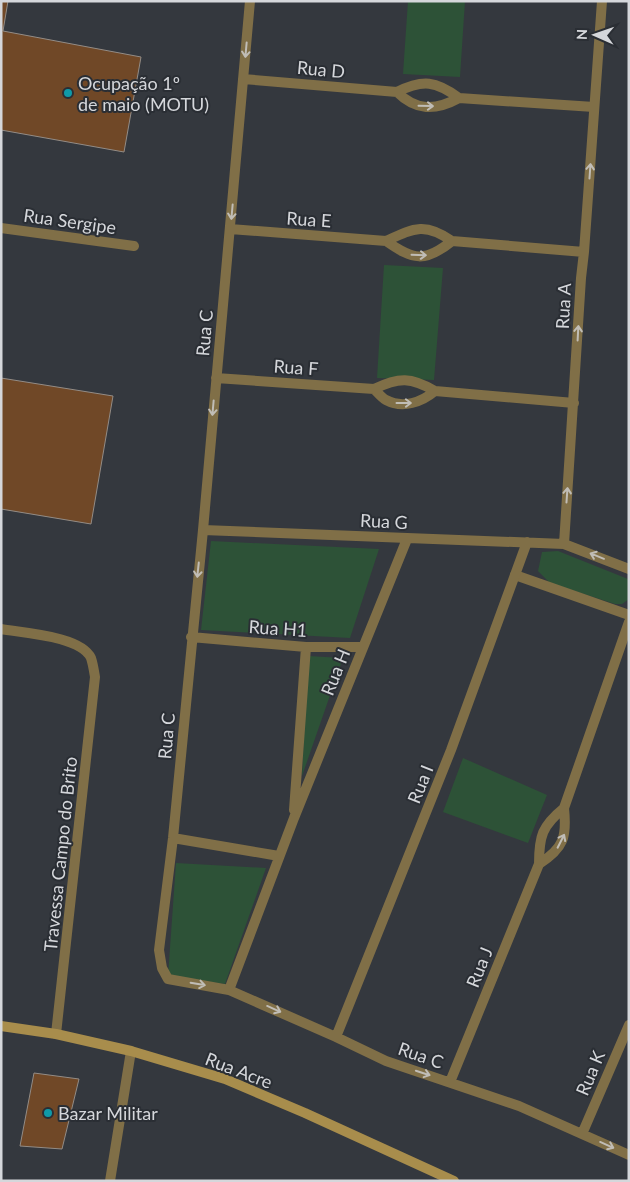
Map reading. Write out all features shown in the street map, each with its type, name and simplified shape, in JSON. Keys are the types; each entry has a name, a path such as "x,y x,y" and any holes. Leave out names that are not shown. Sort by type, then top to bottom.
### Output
{"main road":[{"name":"Rua Acre","path":"1,1026 56,1034 131,1051 225,1079 454,1181"}],"street":[{"name":"Rua C","path":"250,1 203,530 191,637 173,838 159,950 162,968 168,979 229,990 386,1061 519,1106 629,1155"},
{"name":"Rua A","path":"564,544 574,403 580,278 584,252 602,1"},
{"name":"Rua D","path":"243,79 397,92 407,87 427,83 445,87 458,98"},
{"name":"Rua D","path":"397,92 406,101 414,105 444,105 458,98 594,107"},
{"name":"Rua Sergipe","path":"1,228 134,246"},
{"name":"Rua E","path":"230,229 386,241 404,232 420,229 437,231 452,241 584,252"},
{"name":"Rua E","path":"386,241 404,254 419,256 430,255 452,241"},
{"name":"Rua F","path":"216,378 374,389 392,380 408,380 421,383 435,391 574,403"},
{"name":"Rua F","path":"374,389 386,400 405,403 418,402 435,391"},
{"name":"Rua G","path":"203,530 564,544"},
{"name":"Rua H","path":"229,990 279,856 407,539"},
{"name":"Rua I","path":"336,1037 451,750 527,542"},
{"path":"564,544 629,569"},
{"path":"515,574 629,615"},
{"name":"Rua J","path":"539,864 550,857 563,839 566,828 564,808 629,622"},
{"name":"Travessa Campo do Brito","path":"1,629 63,639 80,648 90,657 95,677 56,1034"},
{"name":"Rua H1","path":"191,637 306,647 362,647"},
{"name":"Rua H","path":"294,818 306,647"},
{"name":"Rua J","path":"450,1082 539,864 540,840 550,820 564,808"},
{"path":"173,838 279,856"},
{"name":"Rua K","path":"582,1134 629,1025"},
{"path":"110,1181 131,1051"}],"green space":[{"path":"408,1 465,1 460,77 403,74"},
{"path":"384,265 443,268 434,380 377,378"},
{"path":"211,541 379,549 350,638 201,630"},
{"path":"558,551 628,579 629,599 622,604 615,604 550,583 538,571 542,552"},
{"path":"308,656 343,658 302,776"},
{"path":"463,758 547,795 528,843 443,812"},
{"path":"176,863 266,868 225,984 168,976"}],"building":[{"name":"Ocupação 1º de maio (MOTU)","path":"1,1 8,1 3,31 141,57 124,152 1,130"},
{"path":"1,378 113,396 91,524 1,509"},
{"name":"Bazar Militar","path":"34,1073 79,1079 62,1149 20,1146"}],"place":[{"name":"Ocupação 1º de maio (MOTU)","path":"68,93"},
{"name":"Bazar Militar","path":"48,1113"}]}
